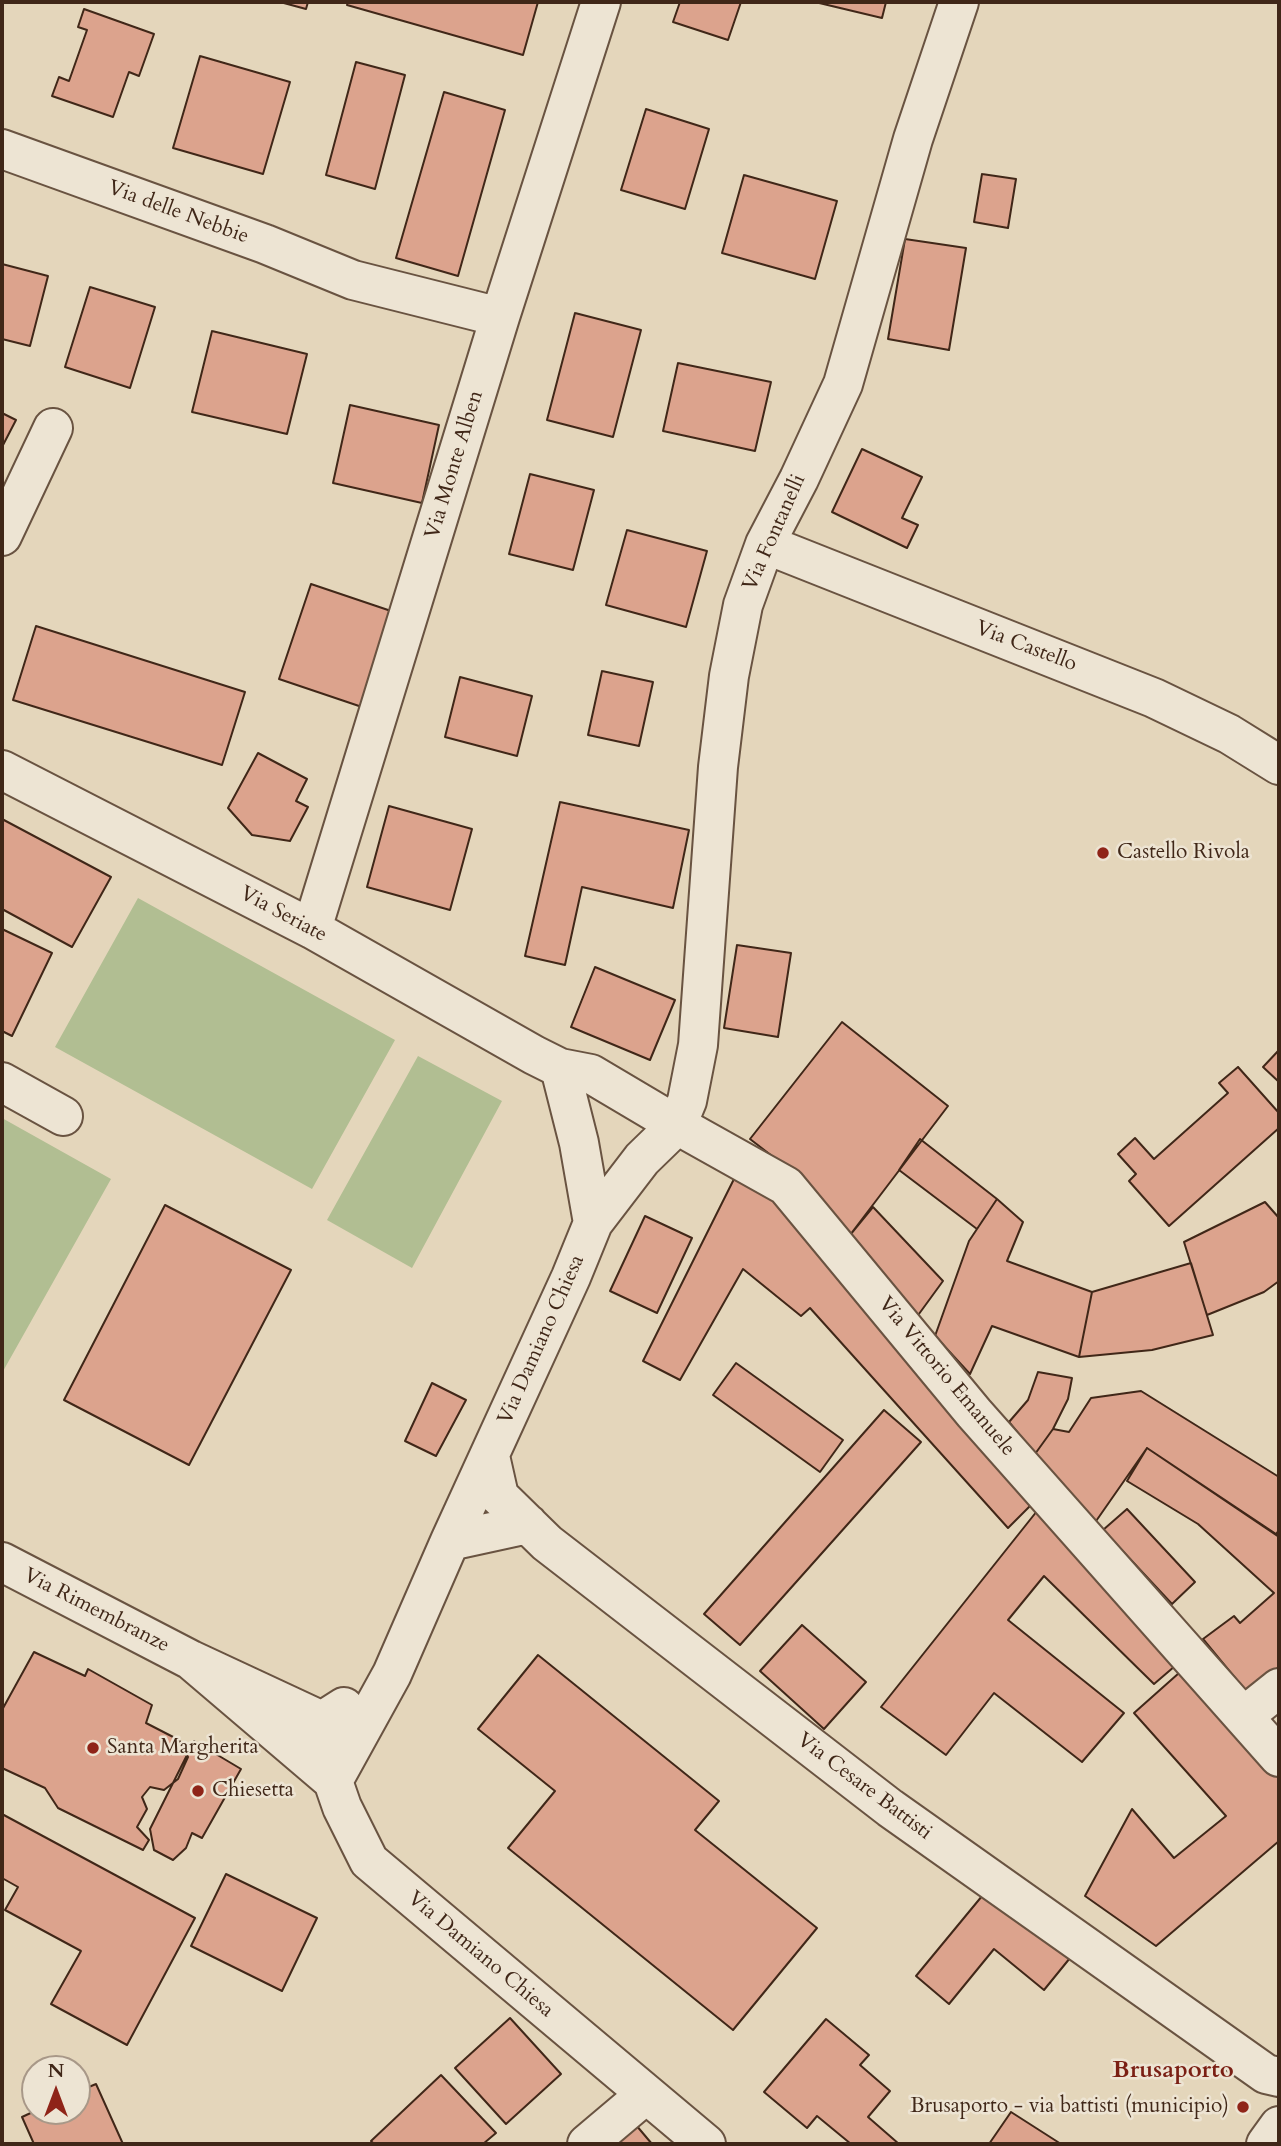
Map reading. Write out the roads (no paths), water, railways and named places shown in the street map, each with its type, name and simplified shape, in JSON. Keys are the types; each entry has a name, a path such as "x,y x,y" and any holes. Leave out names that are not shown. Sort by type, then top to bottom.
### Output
{"street":[{"name":"Via Monte Alben","path":"312,929 500,317 601,2"},
{"name":"Via Fontanelli","path":"677,1125 687,1101 698,1045 718,766 729,676 743,605 765,544 844,384 913,139 959,2"},
{"name":"Via delle Nebbie","path":"2,149 265,244 353,280 500,317"},
{"path":"2,536 53,428"},
{"name":"Via Castello","path":"765,544 1154,698 1229,734 1279,765"},
{"name":"Via Seriate","path":"2,770 312,929 560,1068"},
{"path":"560,1068 579,1143 593,1223"},
{"name":"Via Vittorio Emanuele","path":"560,1068 591,1074 786,1186 974,1413 1279,1756"},
{"path":"2,1082 63,1116"},
{"name":"Via Damiano Chiesa","path":"450,1541 571,1278 593,1223 642,1159 677,1125"},
{"name":"Via Cesare Battisti","path":"490,1456 499,1496 547,1543 890,1808 1272,2068"},
{"path":"332,1781 392,1674 450,1541 528,1524"},
{"name":"Via Rimembranze","path":"2,1562 191,1660 322,1721"},
{"name":"Via Rimembranze","path":"191,1660 332,1781"},
{"path":"322,1721 392,1674"},
{"path":"1244,1716 1279,1688"},
{"name":"Via Damiano Chiesa","path":"322,1721 332,1781 369,1861 706,2144"},
{"path":"587,2144 645,2095"},
{"path":"1266,2144 1279,2126"}],"place":[{"name":"Castello Rivola","path":"1103,853"},
{"name":"Santa Margherita","path":"93,1748"},
{"name":"Chiesetta","path":"198,1791"},
{"name":"Brusaporto - via battisti (municipio)","path":"1243,2107"}],"district":[{"name":"Brusaporto","path":"1173,2071"}]}
